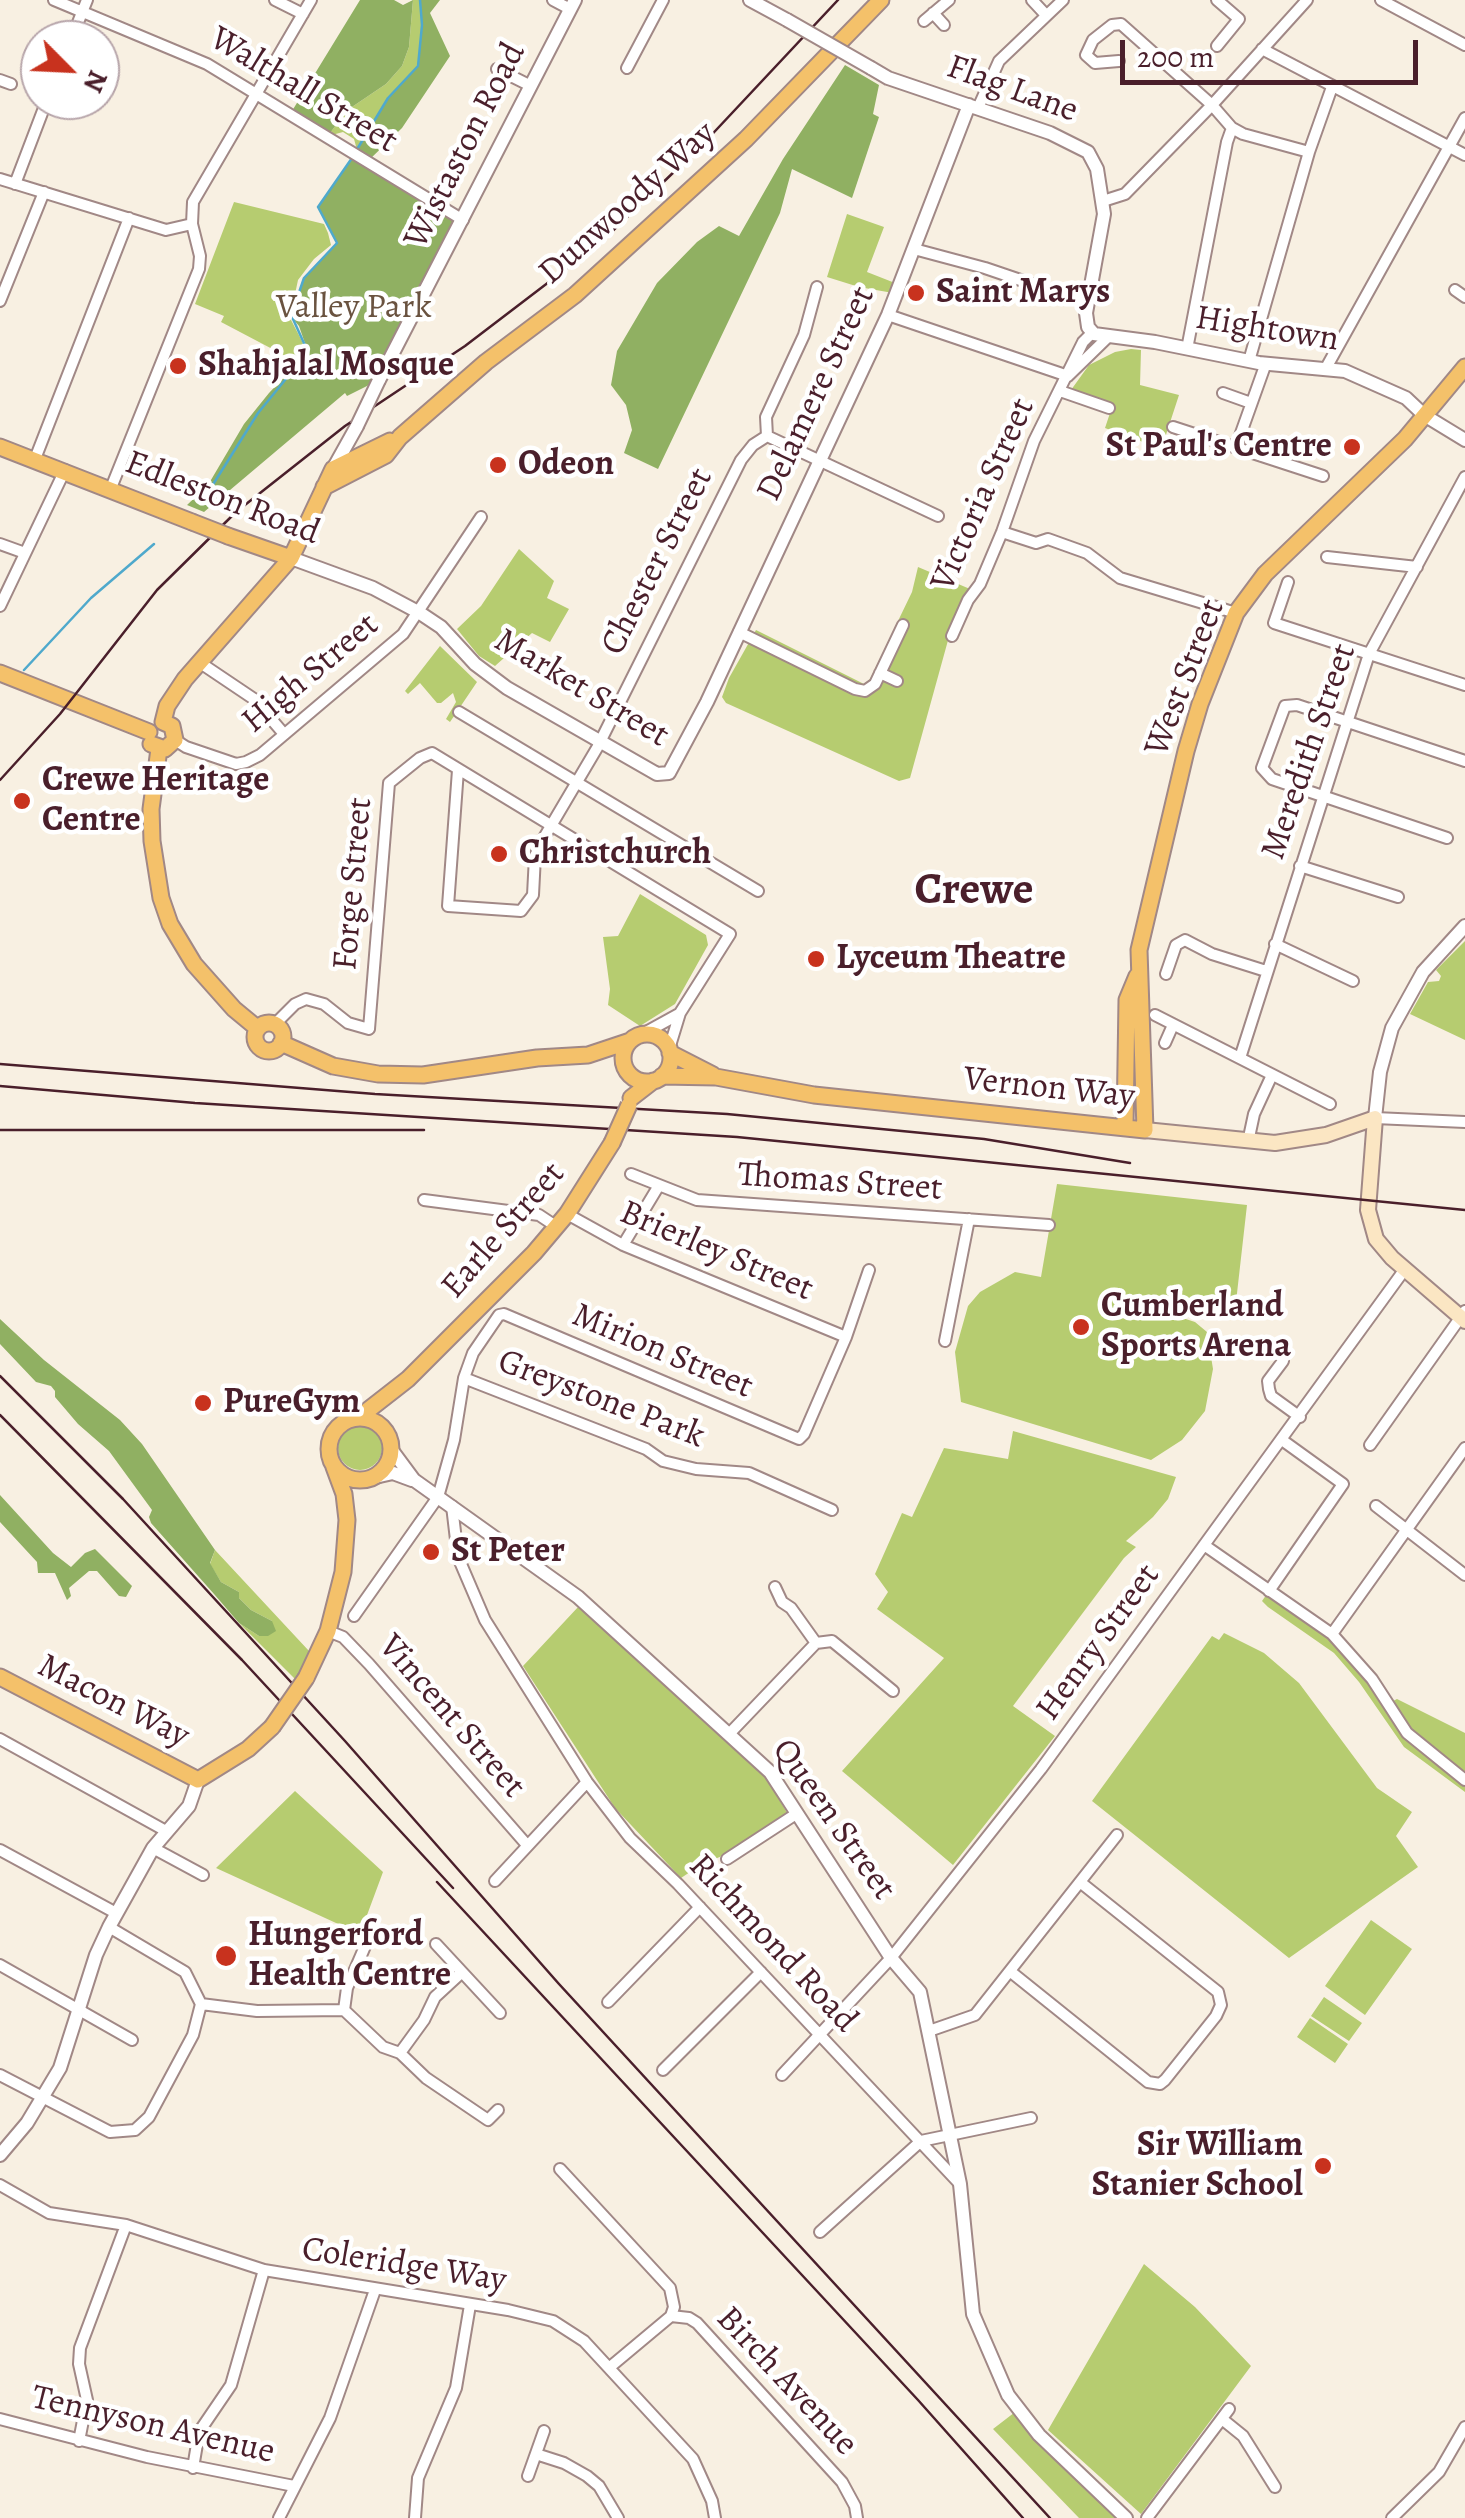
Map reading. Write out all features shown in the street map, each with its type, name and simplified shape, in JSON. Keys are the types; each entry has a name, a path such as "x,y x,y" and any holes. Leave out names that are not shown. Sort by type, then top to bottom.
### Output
{"main road":[{"name":"Dunwoody Way","path":"324,488 386,455 400,437 486,362 575,295 663,218 881,0"},
{"name":"West Street","path":"1145,1130 1138,972 1144,931 1186,751 1236,613 1265,574 1405,439 1465,367"},
{"name":"Dunwoody Way","path":"334,469 400,437"},
{"name":"Edleston Road","path":"0,447 291,558"},
{"path":"163,722 167,706 199,662 291,558 334,469"},
{"path":"0,673 149,732"},
{"path":"163,722 172,726 176,740 169,748 159,749 150,744 149,732 163,722"},
{"path":"159,749 151,809 152,841 161,898 170,924 194,964 234,1009 257,1028"},
{"name":"West Street","path":"1126,1127 1127,1000 1138,972"},
{"path":"257,1028 275,1024 282,1030 282,1043"},
{"path":"257,1028 255,1041 259,1048 272,1051 282,1043"},
{"path":"282,1043 332,1066 399,1076 436,1075 536,1058 588,1055 634,1038 659,1038 669,1051 669,1067 658,1078 642,1081 588,1055"},
{"path":"629,1073 623,1057 634,1038"},
{"name":"Vernon Way","path":"669,1051 716,1077"},
{"name":"Earle Street","path":"358,1418 399,1388 524,1264 562,1220 612,1143 630,1101 629,1073"},
{"name":"Vernon Way","path":"658,1078 716,1077 814,1096 1248,1142 1275,1143 1326,1135 1375,1118"},
{"name":"Earle Street","path":"630,1101 658,1078"},
{"path":"1375,1118 1370,1226 1405,1269 1463,1316"},
{"path":"347,1520 356,1495 387,1465 389,1413 399,1388"},
{"path":"198,1780 248,1750 272,1727 306,1678 328,1631 343,1572 347,1520 344,1494 328,1454 330,1437 341,1424 358,1418 376,1422 390,1442"},
{"path":"334,1467 349,1479 372,1478"},
{"name":"Macon Way","path":"0,1677 198,1780"}],"street":[{"name":"Walthall Street","path":"54,0 84,6 185,53 349,148 463,220"},
{"path":"275,0 303,14"},
{"path":"111,488 199,269 192,202 311,0"},
{"path":"553,0 572,4"},
{"path":"628,68 663,0"},
{"name":"Flag Lane","path":"750,0 871,68 1082,147 1094,160 1104,200 1104,232 1086,321 1092,333"},
{"path":"944,26 929,17 949,0"},
{"path":"1032,0 1046,15"},
{"path":"974,107 994,68 1063,0"},
{"path":"1216,46 1239,19 1217,0"},
{"path":"1104,200 1125,194 1307,0"},
{"path":"1380,0 1465,45"},
{"name":"Wistaston Road","path":"334,469 572,4"},
{"path":"1118,61 1094,63 1086,55 1087,48 1112,24 1121,24 1212,105 1232,128 1309,152"},
{"path":"1262,49 1465,156"},
{"path":"497,69 531,86"},
{"path":"1249,361 1332,86"},
{"name":"Delamere Street","path":"669,772 706,702 888,316 974,107"},
{"path":"1326,368 1465,118"},
{"path":"15,184 39,120"},
{"path":"1187,349 1232,128"},
{"path":"0,179 170,230 192,224"},
{"path":"0,301 44,192"},
{"path":"35,460 129,218"},
{"path":"914,250 984,268 1088,303"},
{"path":"817,288 804,335 766,417 767,436 938,516"},
{"path":"888,316 1068,376"},
{"name":"Hightown","path":"1092,333 1249,361 1345,371 1406,398 1424,415 1465,440"},
{"name":"Victoria Street","path":"952,636 1002,532 1034,441 1083,342 1092,333"},
{"name":"Victoria Street","path":"1068,376 1107,338"},
{"path":"1236,446 1266,363"},
{"path":"1060,392 1109,408"},
{"path":"1223,393 1251,404"},
{"path":"1173,427 1323,476"},
{"path":"356,428 366,443 380,447"},
{"name":"Chester Street","path":"458,770 448,906 515,912 525,908 533,895 535,856 600,741 740,460 753,444 767,436"},
{"path":"0,606 64,470"},
{"name":"Meredith Street","path":"1240,1058 1369,654 1465,477"},
{"name":"High Street","path":"176,740 192,750 242,764 260,755 402,634 420,613 481,517"},
{"path":"1002,532 1036,543 1048,539 1086,553 1120,578 1236,613"},
{"path":"0,544 25,552"},
{"path":"1327,557 1417,566"},
{"name":"Edleston Road","path":"291,558 373,588 420,613"},
{"path":"1288,582 1274,623 1465,685"},
{"name":"Market Street","path":"420,613 450,636 485,673 657,774 669,772"},
{"path":"739,632 855,689 865,690 875,684 902,625"},
{"path":"199,662 254,699 284,734"},
{"path":"880,673 897,681"},
{"path":"1447,838 1272,779 1262,768 1285,706 1297,705 1465,761"},
{"path":"459,712 758,891"},
{"name":"Forge Street","path":"275,1024 294,1004 306,1000 324,1004 341,1019 369,1029 389,783 432,753 458,770"},
{"path":"458,770 730,934 680,1013 669,1051"},
{"path":"1300,866 1398,897"},
{"path":"1465,926 1423,972 1392,1028 1380,1072 1375,1118 1465,1122"},
{"path":"1166,974 1172,952 1185,940 1212,954 1266,971"},
{"path":"1275,944 1353,980"},
{"path":"1160,948 1172,952"},
{"path":"634,1038 680,1013"},
{"path":"1155,1016 1330,1104"},
{"path":"1164,1043 1173,1025"},
{"path":"1248,1142 1254,1114 1272,1075"},
{"path":"1310,1111 1317,1098"},
{"name":"Thomas Street","path":"631,1174 697,1200 1049,1225"},
{"path":"623,1245 658,1186"},
{"name":"Brierley Street","path":"424,1200 562,1220 846,1337"},
{"path":"945,1341 969,1220"},
{"name":"Henry Street","path":"782,2075 890,1958 1041,1770 1405,1269"},
{"path":"846,1337 869,1270"},
{"name":"Mirion Street","path":"504,1314 799,1438 846,1337"},
{"name":"Earle Street","path":"354,1616 438,1497 473,1353 499,1315 504,1314"},
{"path":"1370,1445 1463,1316"},
{"path":"1283,1361 1268,1381 1268,1389 1271,1396 1300,1417"},
{"name":"Greystone Park","path":"464,1378 646,1449 663,1461 696,1469 749,1473 832,1510"},
{"path":"1269,1591 1343,1484 1282,1440"},
{"path":"390,1442 414,1480"},
{"path":"1332,1634 1465,1448"},
{"path":"372,1478 393,1474 414,1480"},
{"name":"Queen Street","path":"414,1480 578,1597 770,1772 890,1958 920,1992 960,2184 973,2314 1008,2395 1038,2435 1126,2518"},
{"name":"Richmond Road","path":"452,1506 458,1557 485,1620 587,1782 630,1838 700,1907 960,2184"},
{"path":"1376,1506 1464,1574"},
{"path":"1204,1545 1332,1634 1372,1679 1407,1733 1465,1780"},
{"path":"776,1587 782,1602 816,1644"},
{"name":"Vincent Street","path":"328,1631 343,1636 527,1845"},
{"path":"730,1733 816,1644 832,1641 893,1692"},
{"path":"0,1739 166,1830"},
{"path":"0,2156 60,2068 96,1955 152,1848 189,1806 198,1780"},
{"path":"495,1881 587,1782"},
{"path":"727,1860 796,1814"},
{"path":"929,2031 976,2015 1117,1835"},
{"path":"152,1848 203,1875"},
{"path":"0,1850 113,1920 185,1972 201,2004 198,2021 175,2072 148,2117 135,2130 110,2132 0,2075"},
{"path":"1011,1972 1148,2082 1160,2084 1216,2016 1221,2005 1218,1992 1080,1882"},
{"path":"608,2002 700,1907"},
{"path":"344,2010 347,1988 366,1944"},
{"path":"436,1944 500,2012"},
{"path":"0,1964 132,2040"},
{"path":"663,2070 761,1972"},
{"path":"400,2052 435,1998 461,1974"},
{"path":"201,2004 257,2011 344,2010 383,2047 400,2052 426,2078 500,2126"},
{"path":"488,2120 498,2110"},
{"path":"820,2232 920,2141 1031,2118"},
{"path":"560,2169 670,2288 674,2307 671,2316"},
{"name":"Coleridge Way","path":"0,2184 50,2212 126,2225 264,2270 553,2322 584,2341 694,2460 715,2518"},
{"path":"79,2441 86,2400 80,2348 126,2225"},
{"path":"192,2468 200,2432 231,2385 264,2270"},
{"path":"279,2518 330,2418 376,2290"},
{"path":"415,2518 418,2478 456,2388 470,2305"},
{"name":"Birch Avenue","path":"610,2368 671,2316 688,2318 705,2330 842,2482 857,2518"},
{"path":"1147,2518 1226,2414 1275,2487"},
{"name":"Tennyson Avenue","path":"0,2419 192,2468 294,2486"},
{"path":"1392,2518 1439,2472 1465,2427"},
{"path":"528,2476 544,2431"},
{"path":"536,2454 587,2476 599,2486 618,2518"}],"green space":[{"path":"360,0 394,0 403,5 413,0 409,47 402,66 386,84 346,111 328,136 292,111"},
{"path":"413,0 420,0 422,25 418,66 388,98 357,150 354,139 343,132 328,136 346,111 386,84 402,66 409,47"},
{"name":"Valley Park","path":"420,0 440,0 430,13 450,56 402,128 368,161 463,220 379,380 347,396 345,393 204,512 187,505 208,485 244,424 308,352 293,319 294,307 304,278 337,243 318,207 351,160 359,156 357,150 388,98 418,66"},
{"path":"845,65 879,85 873,114 879,117 852,198 792,169 780,213 658,469 624,453 632,430 626,405 611,385 617,351 657,283 697,242 719,226 739,236 783,159"},
{"path":"234,202 324,224 328,233 331,245 298,280 290,318 303,343 297,362 221,322 224,316 195,304"},
{"path":"847,214 884,227 867,272 895,283 893,293 827,277"},
{"path":"1131,349 1141,350 1140,385 1179,395 1160,453 1105,428 1113,404 1071,390 1089,365"},
{"path":"519,549 554,581 547,598 569,609 550,642 532,633 495,666 479,656 457,629 481,606"},
{"path":"918,567 970,589 955,615 910,778 899,781 726,703 722,697 729,678 756,630 864,684 870,679 912,592"},
{"path":"440,646 477,682 450,722 446,719 456,702 453,693 437,703 420,683 408,694 405,691"},
{"path":"640,894 706,935 708,945 675,1004 640,1026 608,1005 610,989 603,937 618,936"},
{"path":"1465,941 1465,1040 1410,1014 1428,982 1439,981 1441,976 1436,970"},
{"name":"Cumberland Sports Arena","path":"1057,1184 1247,1205 1236,1302 1109,1294 1195,1322 1207,1332 1213,1369 1205,1411 1182,1440 1151,1460 961,1402 955,1352 968,1306 980,1292 1015,1272 1041,1277"},
{"path":"0,1319 44,1360 120,1420 142,1444 215,1550 210,1563 221,1582 239,1592 239,1598 251,1610 272,1621 276,1631 259,1636 239,1623 151,1523 152,1510 109,1451 78,1424 55,1397 51,1386 36,1382 0,1344"},
{"path":"360,1426 376,1432 382,1448 376,1464 360,1470 344,1464 338,1448 344,1432"},
{"path":"1013,1431 1176,1477 1168,1499 1126,1541 1136,1547 1013,1706 1055,1736 953,1865 842,1771 944,1658 877,1609 888,1592 875,1574 902,1513 912,1517 944,1448 1008,1459"},
{"path":"0,1495 71,1567 95,1549 132,1586 126,1597 119,1596 97,1571 89,1571 69,1588 71,1596 67,1600 55,1573 38,1573 37,1562 0,1522"},
{"path":"215,1550 309,1651 296,1680 239,1623 259,1636 272,1621 251,1610 239,1598 239,1592 221,1582 210,1564"},
{"path":"1269,1591 1332,1634 1387,1704 1397,1699 1465,1733 1465,1792 1404,1747 1334,1653 1262,1601"},
{"path":"579,1606 765,1776 789,1816 681,1878 615,1808 523,1666"},
{"path":"1224,1633 1264,1653 1299,1683 1377,1788 1412,1812 1396,1836 1418,1867 1289,1958 1092,1801 1212,1636 1219,1640"},
{"path":"295,1791 383,1872 360,1934 216,1868"},
{"path":"1371,1920 1412,1949 1365,2015 1325,1986"},
{"path":"1324,1997 1362,2023 1349,2041 1311,2016"},
{"path":"1310,2018 1348,2044 1335,2063 1297,2037"},
{"path":"1144,2264 1195,2307 1251,2366 1141,2514 1048,2430"},
{"path":"1019,2409 1126,2518 1079,2518 993,2429"}],"waterway":[{"path":"356,151 388,98 418,66 420,0"},
{"path":"212,486 258,413 308,352 293,319 294,307 304,278 337,243 318,207 352,158"},
{"path":"24,670 91,598 154,544"}],"railway":[{"path":"0,780 60,714 157,590 236,512 345,426 465,346 600,243 703,144 838,0"},
{"path":"0,1064 375,1094 727,1114 984,1139 1130,1163"},
{"path":"0,1086 195,1103 737,1137 1465,1210"},
{"path":"0,1130 424,1130"},
{"path":"0,1376 123,1499 345,1741 559,1984 1050,2518"},
{"path":"0,1415 242,1660 453,1888"},
{"path":"437,1882 1023,2518"}],"place":[{"name":"Saint Marys","path":"916,293"},
{"name":"Shahjalal Mosque","path":"178,366"},
{"name":"St Paul's Centre","path":"1352,447"},
{"name":"Odeon","path":"498,465"},
{"name":"Crewe Heritage Centre","path":"22,801"},
{"name":"Christchurch","path":"499,854"},
{"name":"Lyceum Theatre","path":"816,959"},
{"name":"Cumberland Sports Arena","path":"1081,1327"},
{"name":"PureGym","path":"203,1403"},
{"name":"St Peter","path":"431,1552"},
{"name":"Hungerford Health Centre","path":"226,1956"},
{"name":"Sir William Stanier School","path":"1323,2166"}],"district":[{"name":"Crewe","path":"974,892"}]}
